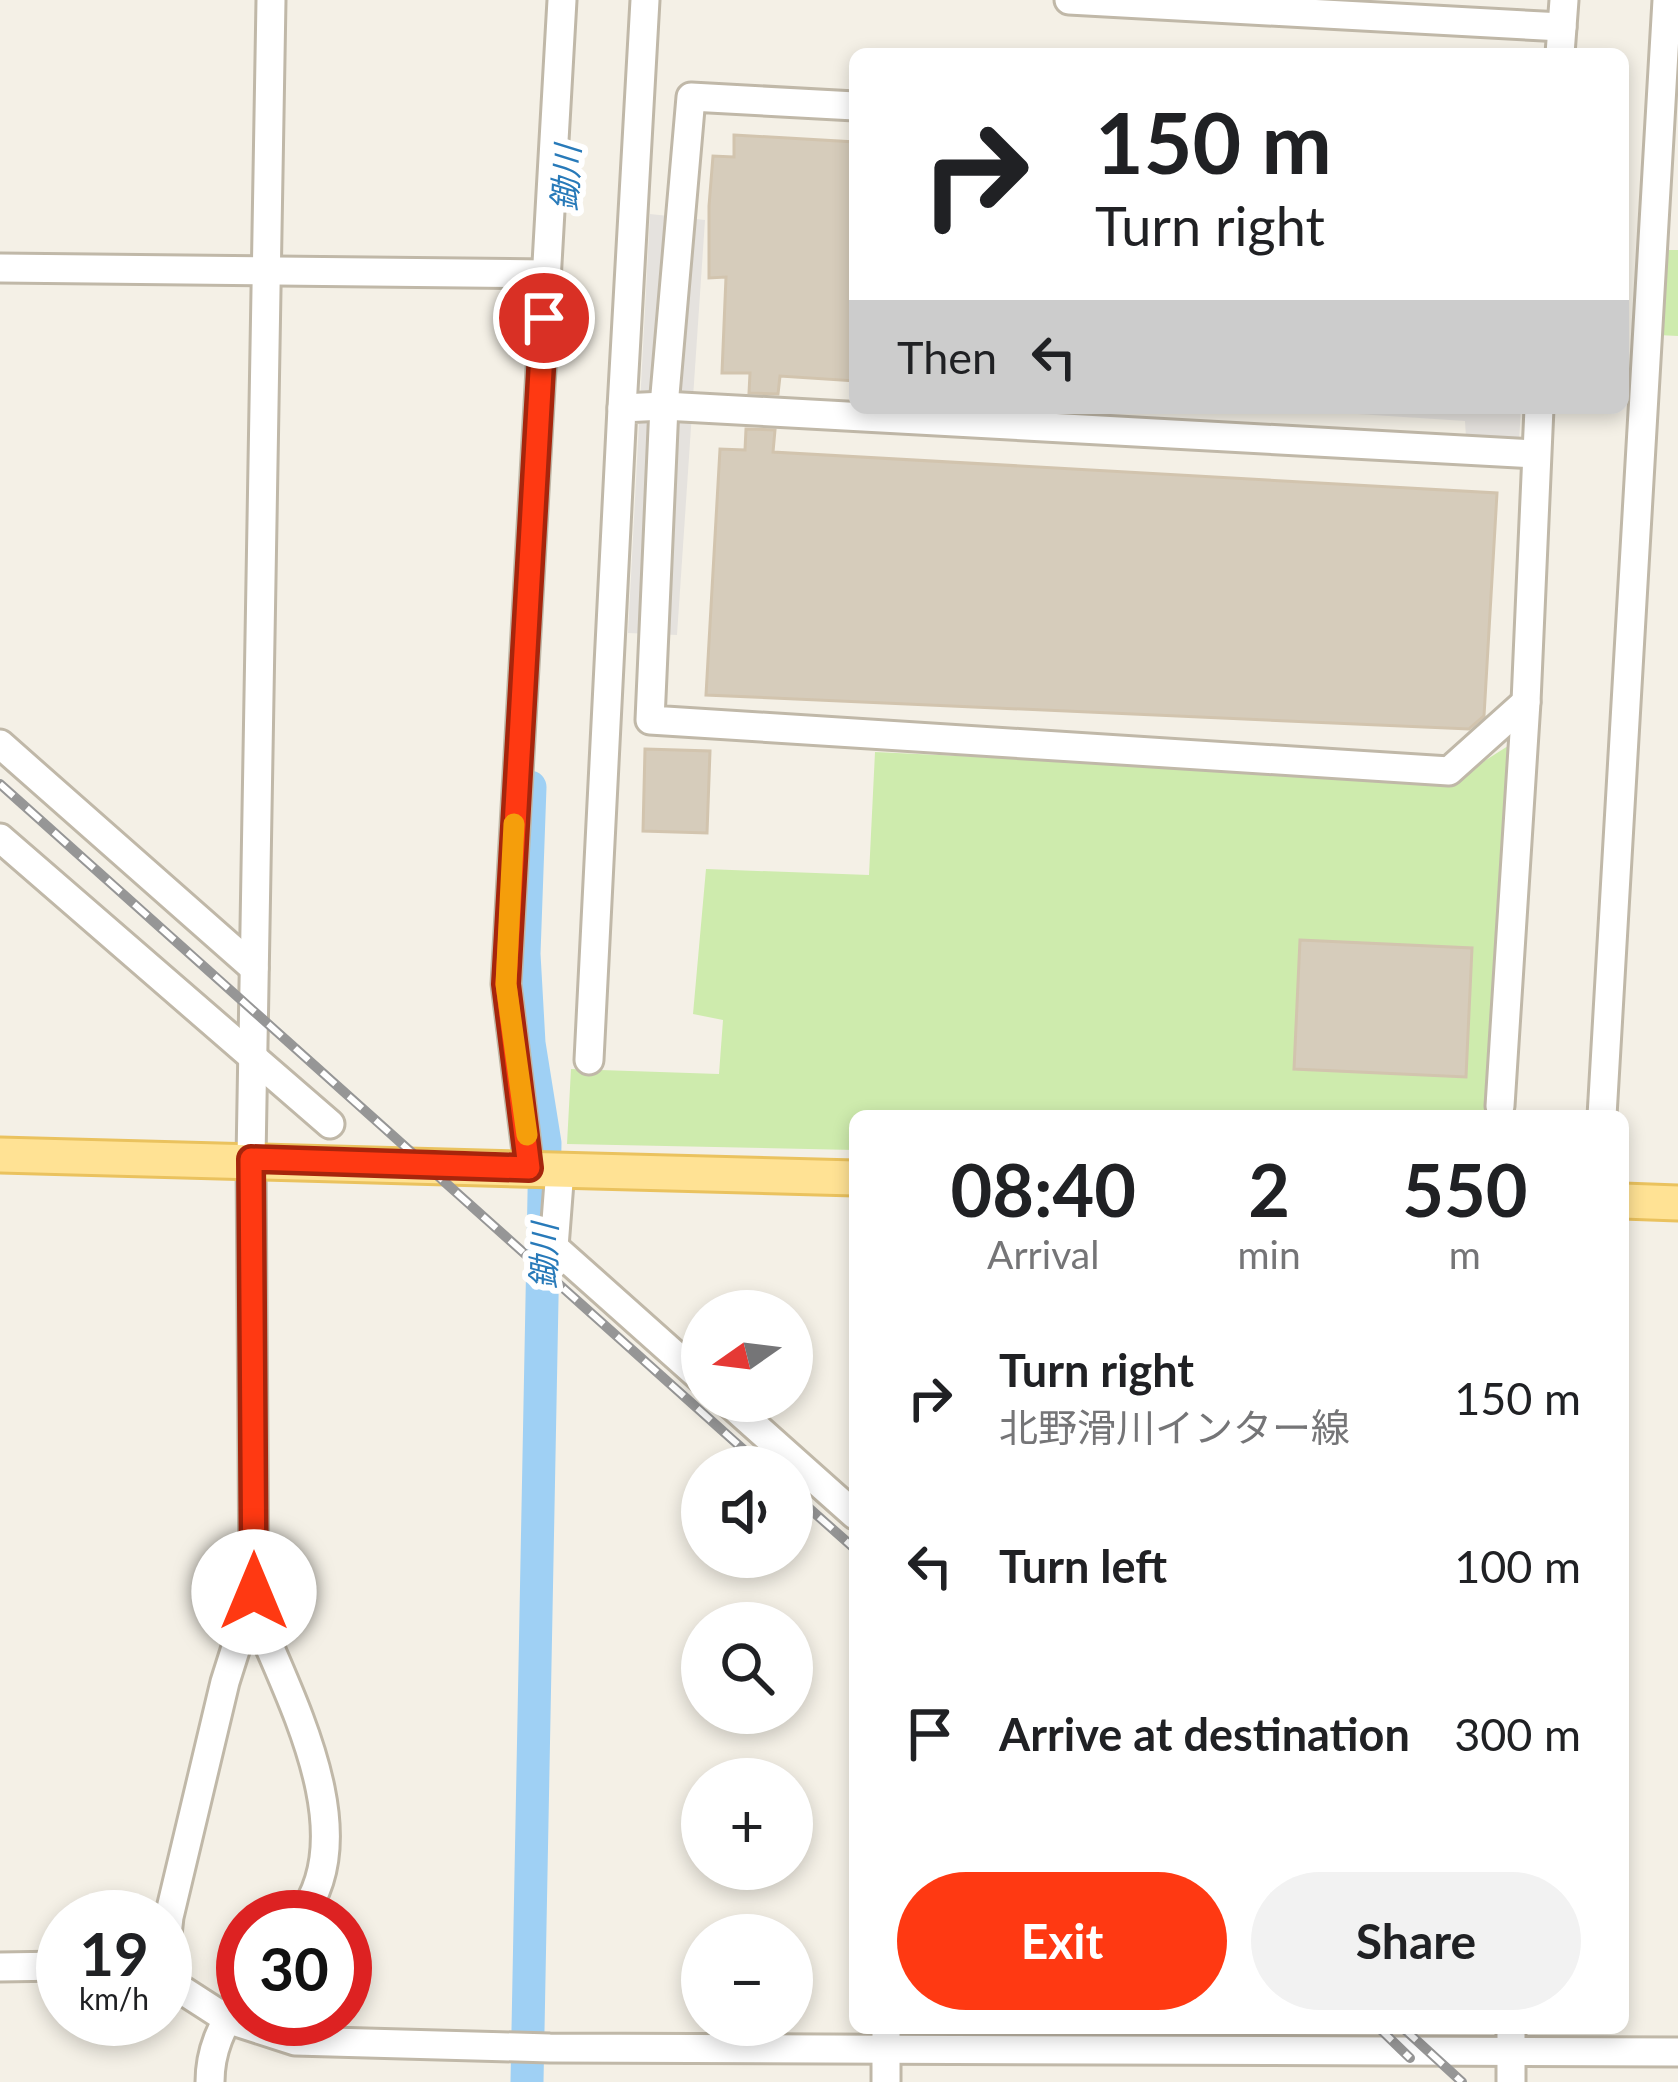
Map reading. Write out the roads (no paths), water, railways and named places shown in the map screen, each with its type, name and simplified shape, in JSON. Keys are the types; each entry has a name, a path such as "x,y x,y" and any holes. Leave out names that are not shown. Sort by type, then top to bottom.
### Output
{"main road":[{"path":"0,1155 849,1178"},
{"path":"1629,1201 1678,1204"}],"street":[{"path":"271,0 251,1159 256,1615 313,1756 322,1798 325,1859 316,1890"},
{"path":"562,0 506,984 544,1169 554,1247 681,1359"},
{"path":"590,1060 645,0"},
{"path":"1069,0 1507,12 1562,27"},
{"path":"1602,1110 1665,238 1667,0"},
{"path":"849,106 692,97 664,406 650,720 1450,771 1526,702"},
{"path":"0,268 547,274"},
{"path":"622,408 849,411"},
{"path":"953,414 1097,418 1536,454"},
{"path":"1500,1106 1539,414"},
{"path":"0,744 254,968"},
{"path":"0,838 330,1124"},
{"path":"751,1422 849,1510"},
{"path":"176,1890 225,1682 238,1641 256,1615"},
{"path":"0,1967 36,1966"},
{"path":"886,2038 886,2082"},
{"path":"372,2043 550,2048 886,2038 1511,2038 1678,2052"},
{"path":"1510,2082 1511,2038"},
{"path":"210,2082 210,2055 216,2042"}],"waterway":[{"name":"鋤川","path":"527,2082 545,1143 529,1043 524,954 530,787"}],"railway":[{"path":"0,784 740,1446"},
{"path":"813,1512 849,1544"},
{"path":"1385,2034 1410,2058"},
{"path":"1410,2034 1462,2082"}]}
